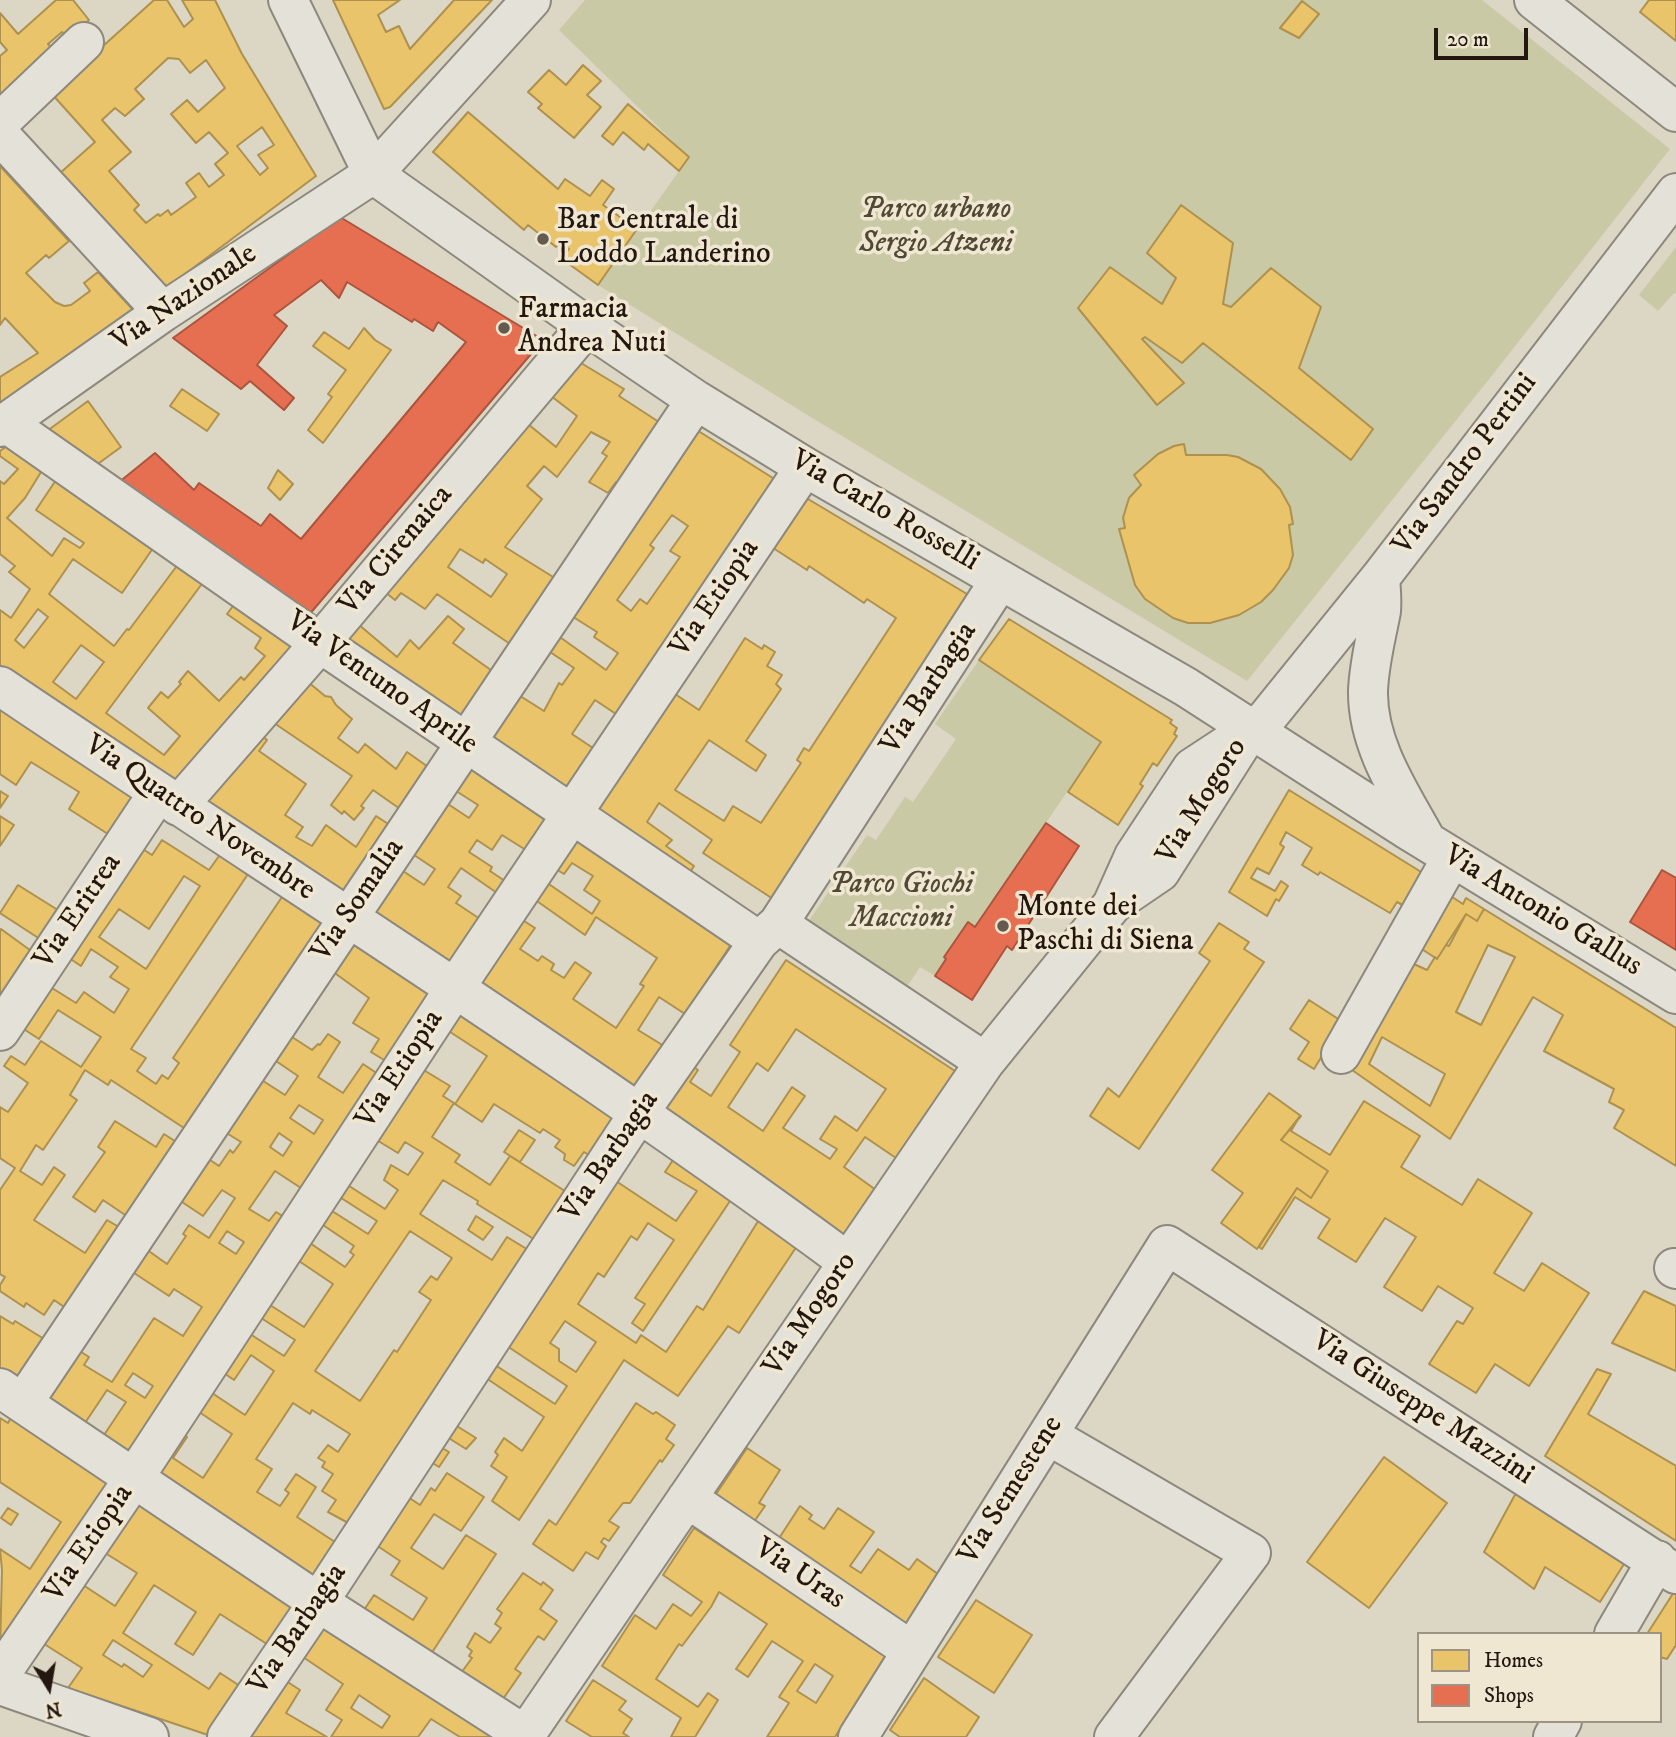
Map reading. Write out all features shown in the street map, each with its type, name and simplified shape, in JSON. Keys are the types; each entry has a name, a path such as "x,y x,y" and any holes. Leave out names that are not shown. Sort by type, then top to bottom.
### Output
{"street":[{"path":"288,0 373,174"},
{"path":"1534,0 1676,112"},
{"name":"Via Nazionale","path":"3,425 163,312 373,174 523,4"},
{"path":"0,122 84,42"},
{"path":"0,135 163,312"},
{"name":"Via Carlo Rosselli","path":"373,174 695,400 805,467 1186,687 1429,843"},
{"name":"Via Sandro Pertini","path":"1250,730 1265,720 1380,578 1676,193"},
{"name":"Via Cirenaica","path":"168,799 320,643 587,326"},
{"name":"Via Somalia","path":"12,1396 348,918 695,400"},
{"name":"Via Ventuno Aprile","path":"3,425 573,815 985,1062"},
{"name":"Via Etiopia","path":"0,1675 135,1478 455,988 805,467"},
{"path":"1341,1054 1429,843 1382,758 1371,723 1368,693 1371,656 1381,608 1380,578"},
{"name":"Via Barbagia","path":"227,1737 639,1113 769,932 1000,580"},
{"name":"Via Quattro Novembre","path":"0,686 455,988 639,1113 848,1262"},
{"name":"Via Mogoro","path":"525,1736 985,1062 1112,905 1160,872 1250,730"},
{"name":"Via Eritrea","path":"0,1031 168,799"},
{"name":"Via Antonio Gallus","path":"1429,843 1676,993"},
{"name":"Via Semestene","path":"858,1737 1167,1245"},
{"name":"Via Giuseppe Mazzini","path":"1167,1245 1666,1567"},
{"path":"12,1396 318,1602 525,1736"},
{"path":"1048,1435 1251,1553 1114,1737"},
{"name":"Via Uras","path":"687,1498 912,1651"},
{"path":"1616,1632 1666,1567"},
{"path":"0,1685 149,1737"}],"green space":[{"name":"Parco urbano Sergio Atzeni","path":"585,0 1482,0 1670,149 1247,681 598,285 689,157 559,30"},
{"path":"1676,247 1676,294 1674,293 1658,311 1639,295"},
{"name":"Parco Giochi Maccioni","path":"979,660 1101,742 975,927 967,923 944,957 946,959 935,976 920,967 906,988 808,922 867,835 876,840 905,797 913,802 956,739 935,724"}],"building: Homes":[{"path":"56,0 73,0 89,20 68,39 62,32 48,44 55,51 0,101 0,56 7,50 0,42 0,13 18,34"},
{"path":"154,0 167,0 184,27 193,19 182,0 215,0 242,54 316,176 165,289 59,174 95,142 51,93","holes":["168,58 179,59 190,73 206,60 225,88 198,112 187,100 171,114 196,143 209,132 228,153 215,164 224,175 209,187 199,173 186,183 196,197 171,215 168,210 146,223 134,210 139,205 109,171 131,152 102,120 115,108 125,116 144,99 135,89","262,127 274,145 258,155 268,168 260,175 237,146"]},
{"path":"333,0 400,0 378,15 386,32 399,26 410,49 454,0 492,0 390,107 384,109"},
{"path":"1649,0 1676,0 1676,41 1640,12"},
{"path":"1302,1 1319,14 1299,38 1280,28"},
{"path":"583,65 601,81 587,95 601,107 574,138 538,108 542,104 528,92 549,70 566,85"},
{"path":"628,104 689,157 679,171 648,144 644,150 623,132 613,145 602,136"},
{"path":"468,112 558,189 565,179 590,196 602,180 614,189 603,205 637,229 598,285 562,259 569,249 560,242 556,247 528,225 524,230 433,152"},
{"path":"0,166 69,241 49,258 46,255 26,273 55,302 64,306 71,305 90,291 84,283 98,272 136,313 0,405 0,377 38,353 5,318 0,325"},
{"path":"1181,205 1233,243 1223,304 1231,307 1271,268 1321,307 1299,368 1373,429 1351,460 1203,343 1182,363 1145,337 1142,339 1184,383 1157,405 1078,308 1110,267 1162,304 1176,278 1147,253"},
{"path":"364,328 375,340 391,350 323,443 308,430 332,397 328,394 346,370 313,346 324,332 349,349"},
{"path":"581,363 624,389 619,396 662,424 621,485 616,482 608,493 589,482 607,456 602,453 610,442 591,432 557,477 544,466 527,486 542,499 505,547 558,580 513,646 437,594 425,609 401,593 395,600 385,592 528,424 556,447 577,416 551,396","holes":["460,549 483,563 485,559 507,574 491,597 448,567"]},
{"path":"182,389 219,414 207,431 170,406"},
{"path":"88,401 121,447 95,466 47,431"},
{"path":"692,427 776,480 619,716 595,700 572,734 596,750 567,795 486,740 517,694 544,711 559,683 562,685 574,668 547,650 557,635 606,670 618,653 594,637 597,632 570,615","holes":["672,515 688,526 670,551 680,557 647,604 640,599 631,611 617,600 654,548 650,545"]},
{"path":"14,441 46,464 25,498 7,518 52,556 64,538 80,548 84,543 36,510 60,474 158,541 122,593 73,559 49,594 114,646 182,559 207,577 106,713 164,755 180,736 148,708 161,692 168,698 181,684 179,682 188,671 219,701 241,677 244,680 265,656 255,648 261,638 227,614 239,598 302,644 178,789 0,672 0,610 11,618 30,589 9,572 15,566 0,554 0,481 4,484 18,469 0,456 0,451","holes":["38,609 48,617 24,648 15,640","81,645 104,662 76,699 53,682"]},
{"path":"1184,444 1186,455 1238,457 1261,469 1280,489 1290,507 1293,524 1289,525 1293,555 1289,568 1273,590 1261,602 1239,615 1210,623 1188,623 1173,618 1145,599 1135,585 1119,529 1125,528 1123,518 1129,498 1141,485 1134,475 1158,454"},
{"path":"278,470 293,484 280,500 268,488"},
{"path":"803,496 972,597 773,899 703,853 712,840 659,803 647,822 672,840 666,846 694,866 686,879 590,815 672,692 699,710 745,638 762,649 764,645 775,652 767,666 782,675 776,684 781,689 746,741 766,755 756,771 709,740 675,790 724,821 733,806 761,823 801,763 797,760 804,748 809,751 896,618 867,599 864,603 809,566 807,570 770,546"},
{"path":"448,616 464,629 453,643 495,673 461,725 344,641 358,624 397,657 410,640 419,649"},
{"path":"1009,619 1172,720 1170,723 1177,728 1174,734 1177,736 1157,766 1153,763 1140,784 1143,786 1118,825 1068,792 1101,742 979,660"},
{"path":"308,682 325,696 331,697 352,719 338,738 358,753 365,744 396,769 407,752 431,769 403,811 373,790 354,820 331,805 352,776 274,723"},
{"path":"0,700 139,793 111,836 69,809 79,792 31,762 16,785 0,774"},
{"path":"262,736 267,740 259,751 306,784 285,815 303,827 296,837 312,846 326,825 356,847 376,816 393,827 346,897 206,802"},
{"path":"471,763 552,818 529,852 502,835 492,850 477,840 469,852 492,867 490,871 508,883 500,895 461,868 448,887 461,896 456,903 483,921 452,968 371,913 400,869 424,885 435,869 411,853 445,802 469,818 478,805 453,789"},
{"path":"1289,790 1426,875 1408,908 1397,902 1390,913 1320,872 1318,875 1302,865 1312,848 1286,832 1280,844 1284,847 1269,874 1257,868 1251,878 1275,891 1281,881 1288,886 1279,901 1276,899 1267,916 1229,892"},
{"path":"0,791 8,796 0,808"},
{"path":"0,816 14,825 0,846"},
{"path":"577,836 732,943 685,1014 659,997 638,1030 664,1046 634,1092 477,986 521,919 535,928 520,949 538,961 542,956 554,964 551,970 564,978 575,962 591,973 573,999 616,1028 644,986 640,984 657,958 596,917 585,935 534,899 546,882 592,914 600,901 584,890 593,876 572,863 564,874 554,868"},
{"path":"162,840 209,870 224,849 252,868 131,1049 146,1058 137,1071 156,1084 162,1075 168,1079 179,1063 173,1058 286,891 327,920 190,1132 111,1080 108,1085 85,1070 70,1095 77,1100 43,1150 36,1145 20,1171 42,1185 54,1167 65,1175 34,1220 85,1253 107,1220 124,1230 70,1311 54,1300 44,1315 26,1303 24,1307 0,1291 5,1277 0,1274 0,1190 15,1168 0,1158 0,1107 8,1112 28,1083 4,1066 11,1056 25,1065 41,1041 81,1067 101,1037 58,1010 39,1039 16,1024 44,983 76,1003 84,992 114,1013 129,989 110,977 118,967 91,949 81,966 63,954 135,844 152,855","holes":["184,876 200,886 146,969 99,937 119,909 149,929"]},
{"path":"18,885 61,912 43,941 0,913"},
{"path":"1446,893 1463,904 1466,898 1484,909 1477,921 1466,914 1437,959 1414,944"},
{"path":"1484,909 1676,1028 1676,1166 1614,1128 1624,1110 1609,1102 1614,1089 1544,1051 1563,1015 1533,997 1450,1139 1345,1065 1403,959 1427,970 1446,945 1449,946 1466,914 1477,921","holes":["1488,945 1515,957 1481,1025 1456,1012","1382,1037 1445,1074 1430,1106 1369,1064"]},
{"path":"1219,923 1249,942 1244,949 1264,962 1139,1149 1090,1116 1108,1088 1119,1097 1210,961 1199,953"},
{"path":"1,929 34,953 0,1005 0,931"},
{"path":"351,941 435,994 389,1063 371,1052 379,1039 353,1023 369,998 332,971"},
{"path":"786,960 955,1071 896,1158 865,1137 844,1167 876,1190 844,1237 658,1109 688,1063 698,1070 690,1082 711,1096 740,1052 730,1045","holes":["796,1029 886,1089 857,1131 835,1116 820,1139 837,1149 830,1159 783,1128 805,1096 792,1087 763,1131 728,1107 757,1063 768,1071"]},
{"path":"1309,1000 1343,1022 1314,1069 1298,1059 1309,1042 1290,1029"},
{"path":"460,1012 619,1117 592,1157 584,1152 574,1166 564,1160 565,1154 555,1147 560,1140 543,1129 540,1133 494,1104 482,1122 455,1104 487,1056 447,1030"},
{"path":"328,1034 340,1042 318,1077 343,1093 363,1064 381,1076 304,1190 275,1171 249,1209 269,1221 276,1212 286,1218 128,1455 102,1438 126,1402 107,1390 83,1426 52,1407 49,1393 78,1350 89,1357 84,1365 112,1382 154,1318 183,1336 202,1307 174,1289 169,1296 131,1271 146,1249 167,1264 186,1236 183,1234 189,1225 209,1238 235,1198 222,1190 203,1216 179,1200 207,1158 219,1166 230,1150 233,1153 241,1142 225,1132 260,1079 285,1095 298,1076 273,1059 289,1035 312,1050 320,1045","holes":["299,1105 323,1120 314,1134 290,1118","279,1133 292,1142 283,1156 270,1147","227,1231 244,1242 236,1254 219,1243","133,1373 153,1386 145,1398 125,1385"]},
{"path":"422,1069 450,1086 443,1096 454,1103 432,1137 460,1155 455,1162 490,1185 510,1156 568,1193 537,1241 443,1180 420,1214 492,1260 507,1237 530,1251 350,1524 328,1512 336,1500 322,1491 333,1474 322,1467 325,1462 318,1458 328,1445 338,1452 350,1434 312,1410 310,1414 293,1403 256,1459 272,1469 257,1492 280,1506 289,1493 285,1490 296,1474 316,1487 297,1517 338,1544 314,1578 154,1473 181,1433 187,1437 173,1458 203,1478 232,1434 196,1410 209,1391 245,1415 274,1371 251,1355 234,1380 221,1371 247,1332 284,1356 295,1340 258,1316 267,1303 304,1327 333,1284 296,1259 307,1241 345,1267 354,1255 350,1252 354,1246 320,1223 329,1209 368,1234 377,1221 338,1196 346,1184 385,1209 398,1190 384,1180 391,1165 408,1175 423,1153 405,1142 398,1153 375,1139","holes":["410,1231 452,1258 437,1280 431,1276 419,1292 431,1300 360,1401 315,1371"]},
{"path":"1269,1093 1301,1116 1281,1140 1328,1171 1311,1198 1297,1188 1257,1249 1221,1223 1243,1193 1212,1170"},
{"path":"1364,1101 1420,1136 1401,1167 1462,1205 1478,1179 1532,1213 1494,1273 1524,1291 1542,1263 1589,1293 1529,1386 1495,1364 1476,1393 1429,1364 1457,1321 1463,1324 1473,1308 1438,1286 1422,1311 1384,1287 1416,1237 1385,1218 1356,1262 1318,1238 1330,1219 1295,1197 1262,1249 1259,1247 1297,1188 1311,1198 1328,1171 1281,1140 1300,1116 1291,1131 1330,1155"},
{"path":"115,1121 156,1147 164,1134 181,1145 131,1219 103,1200 95,1212 73,1197 105,1152 98,1147"},
{"path":"519,1130 535,1140 520,1162 504,1152"},
{"path":"675,1157 734,1195 643,1331 632,1323 645,1304 635,1298 674,1240 648,1223 637,1240 631,1236 604,1277 598,1273 578,1304 636,1343 641,1335 666,1352 697,1306 703,1310 760,1218 799,1243 739,1333 728,1326 678,1396 624,1360 519,1520 492,1501 507,1477 491,1466 498,1455 495,1452 504,1438 522,1451 544,1417 483,1376 492,1363 555,1404 567,1386 504,1344 613,1179 676,1221 697,1191 665,1172","holes":["565,1321 596,1342 576,1372 559,1361 559,1349 550,1343"]},
{"path":"476,1216 493,1227 483,1240 468,1230"},
{"path":"1644,1291 1676,1306 1676,1371 1612,1343"},
{"path":"0,1316 13,1324 15,1321 49,1342 20,1386 0,1372"},
{"path":"1597,1369 1611,1374 1588,1414 1676,1466 1676,1541 1545,1456"},
{"path":"636,1403 675,1425 666,1439 674,1445 630,1503 623,1503 609,1521 619,1527 609,1541 604,1538 601,1542 606,1546 598,1559 586,1552 573,1571 533,1544 549,1520 556,1525"},
{"path":"12,1416 111,1482 0,1651 0,1549 30,1569 61,1522 0,1482 0,1418 8,1423"},
{"path":"452,1423 476,1438 466,1449 444,1435"},
{"path":"437,1445 449,1452 439,1467 428,1460"},
{"path":"747,1448 780,1470 759,1503 765,1506 749,1529 710,1503"},
{"path":"1384,1457 1447,1503 1369,1608 1307,1562"},
{"path":"447,1473 484,1497 461,1531 434,1514 411,1548 443,1569 466,1535 496,1554 431,1654 364,1610 374,1595 413,1620 427,1598 391,1575 400,1561 373,1543 405,1495 420,1505 431,1488 435,1491"},
{"path":"1517,1491 1624,1564 1600,1602 1545,1567 1534,1589 1484,1552"},
{"path":"136,1499 297,1605 270,1646 220,1614 193,1655 175,1644 196,1612 154,1585 123,1633 209,1689 220,1673 243,1688 211,1736 68,1688 82,1668 41,1642 80,1583 115,1606 137,1573 102,1551","holes":["113,1640 152,1665 143,1677 124,1664 122,1667 103,1655"]},
{"path":"800,1506 812,1515 809,1519 824,1529 838,1508 874,1532 850,1566 861,1573 878,1549 909,1570 917,1559 938,1574 902,1631 774,1546"},
{"path":"8,1508 18,1514 11,1525 1,1518"},
{"path":"694,1528 886,1655 835,1737 767,1737 789,1703 779,1697 803,1661 772,1641 748,1677 736,1669 767,1624 719,1592 711,1607 682,1646 679,1644 656,1679 698,1707 708,1693 718,1700 695,1737 671,1737 681,1718 602,1666 635,1615 656,1629 673,1604 691,1616 702,1602 663,1575","holes":["815,1664 833,1676 816,1703 797,1691"]},
{"path":"523,1573 553,1590 540,1609 557,1621 544,1640 538,1636 515,1669 521,1673 503,1699 461,1673 472,1658 469,1656 472,1651 467,1647 475,1633 490,1643 501,1628 495,1624 502,1613 497,1609"},
{"path":"1674,1592 1676,1593 1676,1645 1667,1659 1662,1658 1662,1632 1648,1632"},
{"path":"976,1600 1032,1635 994,1693 938,1657"},
{"path":"322,1621 500,1737 460,1737 431,1719 418,1737 331,1737 342,1720 326,1710 343,1684 300,1655","holes":["359,1695 390,1716 382,1728 351,1708"]},
{"path":"924,1678 979,1717 966,1737 900,1737 890,1730"},
{"path":"283,1679 300,1690 286,1713 327,1737 245,1737"},
{"path":"593,1680 626,1701 619,1710 632,1719 623,1733 629,1737 592,1737 566,1721"}],"building: Shops":[{"path":"340,217 543,340 308,616 118,483 155,453 194,490 199,483 261,526 270,514 301,539 466,342 438,322 433,331 414,319 412,322 347,282 339,298 321,280 274,315 287,326 257,365 294,398 284,410 250,381 241,389 173,338"},
{"path":"1046,823 1079,846 1012,950 1007,946 972,1000 935,976 946,959 944,957 968,922 975,927"},
{"path":"1662,870 1676,878 1676,950 1630,922"}],"place":[{"name":"Bar Centrale di Loddo Landerino","path":"543,239"},
{"name":"Farmacia Andrea Nuti","path":"504,328"},
{"name":"Monte dei Paschi di Siena","path":"1003,926"}]}
